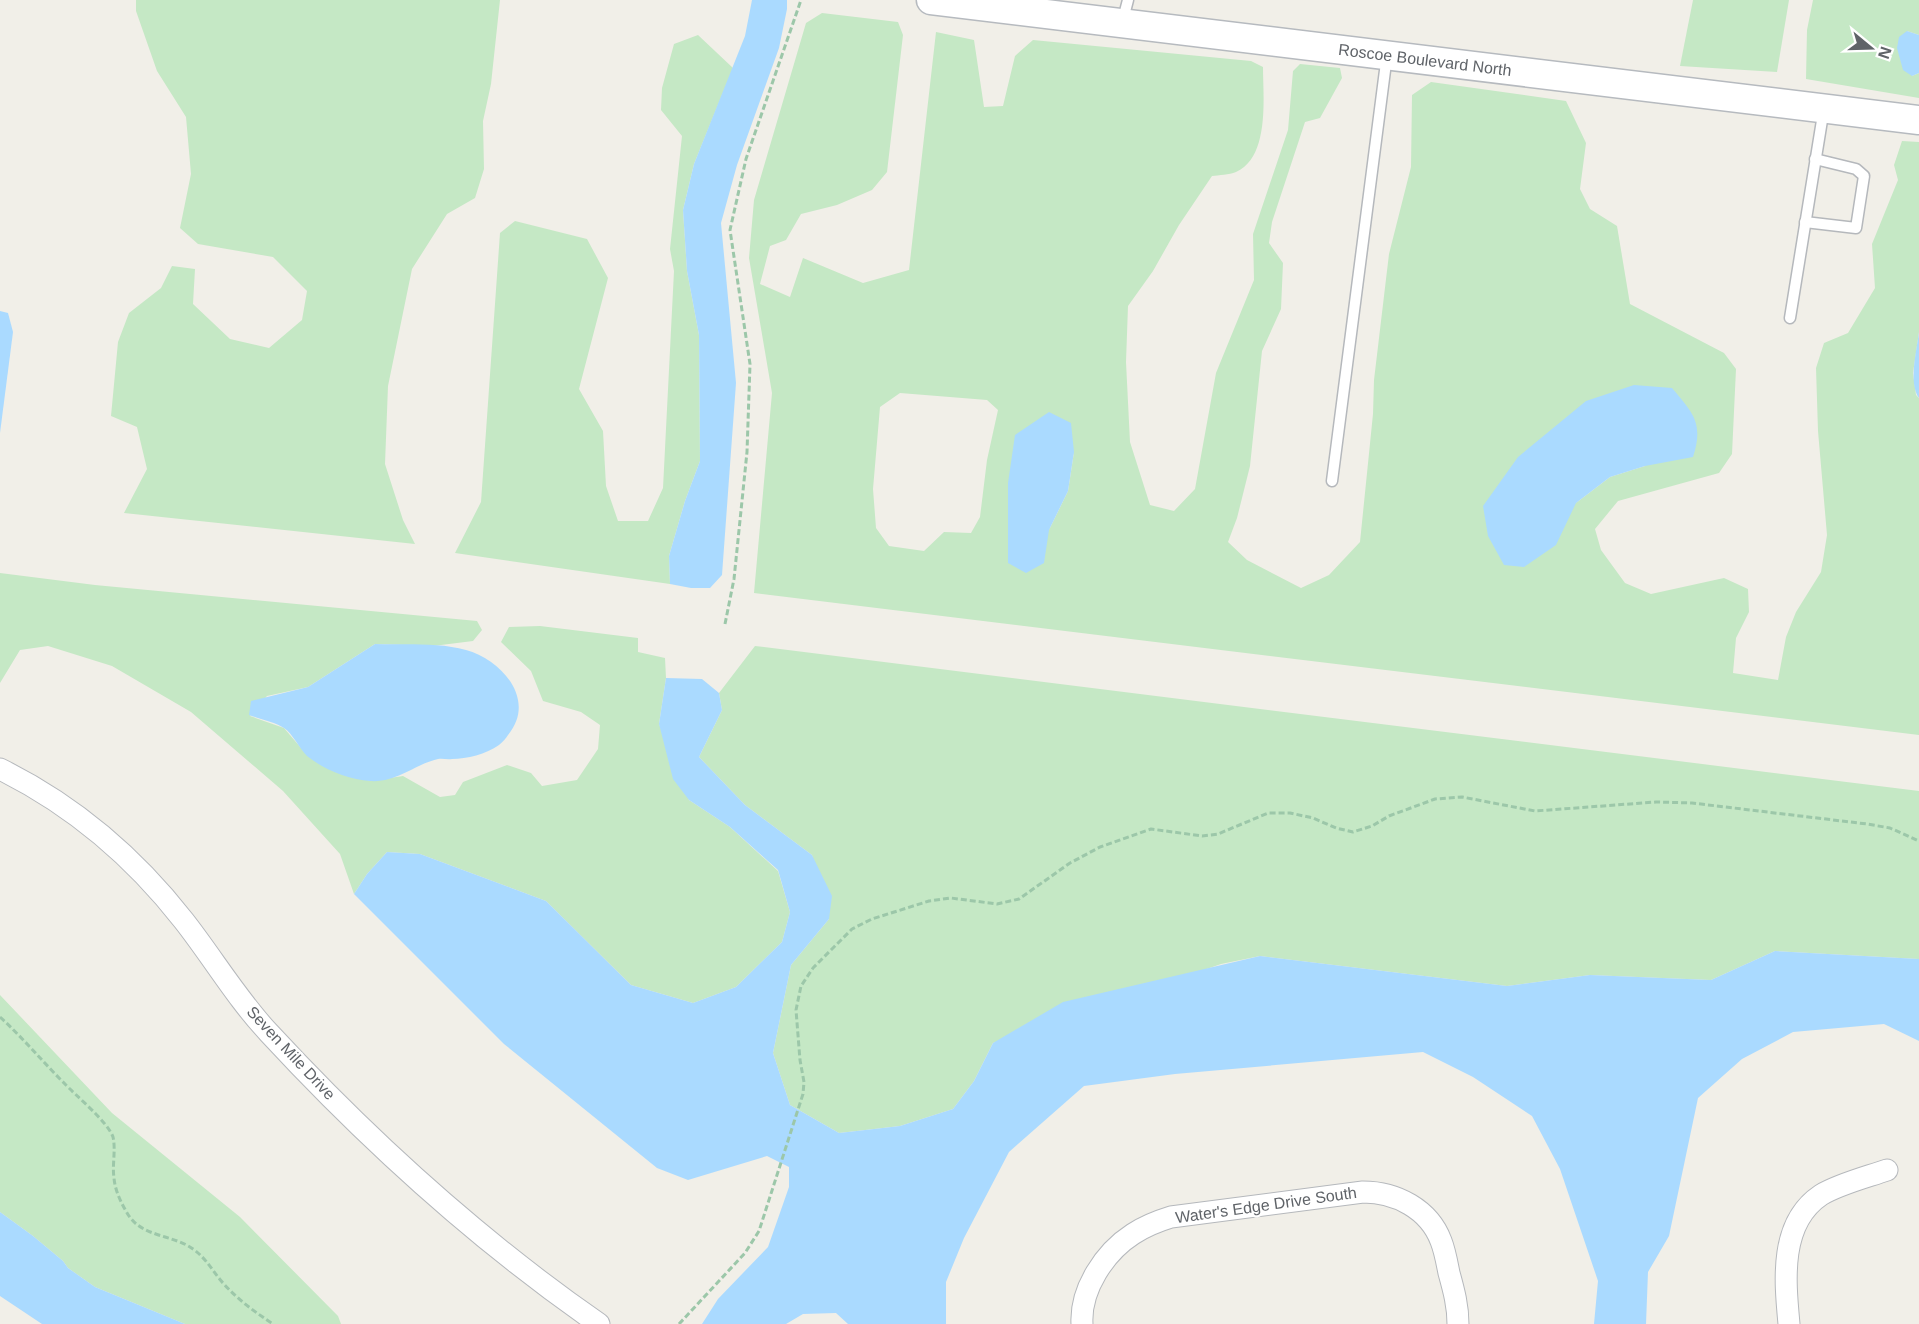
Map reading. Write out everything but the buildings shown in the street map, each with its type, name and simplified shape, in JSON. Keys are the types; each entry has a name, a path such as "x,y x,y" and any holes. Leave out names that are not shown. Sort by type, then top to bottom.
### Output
{"street":[{"name":"Roscoe Boulevard North","path":"931,0 1125,12 1387,55 1919,120"},
{"name":"Seven Mile Drive","path":"0,769 61,803 122,852 184,921 236,994 267,1032 346,1113 463,1221 514,1262 599,1324"},
{"path":"1789,1324 1785,1279 1787,1252 1804,1212 1824,1194 1887,1170"},
{"name":"Water's Edge Drive South","path":"1082,1324 1085,1299 1103,1262 1133,1233 1151,1224 1172,1217 1363,1192 1391,1195 1406,1202 1423,1214 1435,1229 1442,1242 1458,1306 1458,1324"}],"lane":[{"path":"1332,481 1387,55"},
{"path":"1790,318 1824,108"},
{"path":"1805,222 1856,228 1864,176 1856,169 1815,159"}],"path":[{"path":"724,624 734,579 747,452 750,364 730,230 746,159 801,0"},
{"path":"679,1324 744,1253 759,1231 799,1105 804,1082 796,1010 801,986 813,968 852,930 872,919 929,901 951,898 997,904 1019,899 1070,863 1150,829 1202,836 1218,834 1268,813 1290,813 1313,818 1336,828 1353,832 1435,799 1462,797 1535,811 1656,802 1692,803 1867,824 1890,828 1919,841"},
{"path":"0,1017 101,1120 112,1136 114,1179 120,1200 131,1219 150,1232 171,1238 192,1248 208,1261 222,1282 244,1305 273,1324"}],"green space":[{"path":"136,0 500,0 491,84 483,121 484,169 475,198 447,214 412,269 388,386 385,464 403,520 415,544 124,513 147,469 137,427 111,416 118,342 129,313 161,288 172,266 195,269 193,304 230,339 269,348 302,320 307,291 273,257 198,244 180,228 191,174 186,117 157,71 136,11"},
{"path":"1693,0 1789,0 1777,72 1680,66"},
{"path":"1813,0 1919,0 1919,35 1907,31 1912,76 1919,73 1919,98 1806,79 1807,30"},
{"path":"822,13 898,22 903,35 887,172 872,190 837,205 801,214 786,240 770,246 760,284 790,297 803,258 863,283 909,270 936,32 974,40 984,107 1003,106 1015,56 1033,40 1251,61 1263,67 1262,125 1255,153 1247,164 1236,172 1212,176 1179,225 1153,271 1128,306 1126,362 1130,442 1150,505 1174,511 1195,489 1216,373 1254,280 1253,234 1288,130 1293,71 1300,64 1340,68 1342,78 1320,118 1305,122 1272,222 1269,243 1283,263 1281,309 1262,351 1250,466 1237,518 1228,542 1247,560 1301,588 1329,575 1360,542 1373,414 1374,380 1389,254 1411,167 1412,95 1431,82 1566,101 1586,143 1580,189 1590,209 1617,226 1630,304 1724,353 1736,369 1732,454 1719,473 1618,501 1595,529 1601,550 1625,583 1651,594 1724,578 1748,589 1749,612 1736,638 1733,673 1778,680 1786,637 1796,612 1821,572 1827,535 1818,431 1816,368 1824,343 1848,333 1875,288 1872,244 1898,180 1894,165 1902,141 1919,142 1919,332 1913,373 1916,395 1919,398 1919,735 754,593 772,393 749,258 754,200 806,23","holes":["1672,388 1645,466 1610,477 1576,503","900,393 987,400 998,410 987,460 980,517 971,533 944,532 924,551 889,546 876,528 873,489 880,407","1074,452 1068,491 1049,530"]},
{"path":"698,35 733,68 694,164 683,210 687,271 699,335 700,461 685,501 669,556 670,584 455,553 481,502 500,233 515,221 587,239 608,278 579,389 603,431 606,486 618,521 648,521 663,488 674,271 670,249 682,136 661,110 662,88 674,44"},
{"path":"0,573 95,585 477,621 482,630 473,641 433,646 375,644 308,687 267,696 250,716 284,728 307,755 370,781 403,776 440,797 455,795 463,782 507,765 531,773 542,786 577,780 598,749 600,725 581,712 543,701 531,671 501,642 509,627 540,626 638,638 638,652 665,658 666,678 659,724 689,800 730,827 778,871 790,912 782,942 736,987 693,1003 631,985 546,901 420,854 387,852 367,874 354,894 340,854 283,791 191,712 112,666 48,646 20,650 0,683"},
{"path":"755,646 1919,791 1919,959 1775,951 1711,980 1590,975 1507,986 1260,956 1221,964 993,1043 974,1081 953,1109 900,1126 839,1133 790,1105 773,1053 791,965 829,919 812,855 745,805 699,757 722,710 719,693"},
{"path":"0,995 112,1113 240,1217 338,1316 341,1324 185,1324 95,1287 68,1268 33,1236 0,1212"}],"water":[{"path":"752,0 787,0 787,9 779,48 737,165 721,223 736,383 722,575 710,588 691,588 670,584 669,556 685,501 700,461 699,335 687,271 683,210 694,164 745,36"},
{"path":"1907,31 1919,35 1919,73 1912,76 1903,70 1897,48 1899,37"},
{"path":"0,311 8,313 13,332 0,433"},
{"path":"1919,332 1919,398 1914,384 1914,375"},
{"path":"1634,385 1672,388 1691,412 1697,427 1693,457 1645,466 1610,477 1576,503 1556,545 1524,567 1504,565 1488,536 1483,506 1518,457 1586,401"},
{"path":"1049,412 1071,423 1074,452 1068,491 1049,530 1044,563 1026,573 1008,563 1008,483 1015,435"},
{"path":"375,644 455,647 479,655 503,672 511,683 517,695 519,708 516,722 499,745 482,753 464,758 430,761 389,779 370,781 345,776 321,765 307,756 284,728 249,715 251,701 308,687"},
{"path":"666,678 702,679 719,693 722,710 699,757 745,805 812,855 832,896 829,919 791,965 773,1053 790,1105 839,1133 900,1126 953,1109 974,1081 993,1043 1063,1002 1260,956 1507,986 1590,975 1711,980 1775,951 1919,959 1919,1041 1884,1024 1793,1032 1742,1059 1698,1098 1669,1236 1648,1272 1646,1324 1594,1324 1598,1281 1560,1169 1532,1116 1473,1077 1423,1052 1175,1074 1084,1086 1009,1152 964,1238 946,1282 946,1324 848,1324 836,1313 803,1314 786,1324 702,1324 718,1299 768,1247 789,1187 789,1167 767,1156 688,1180 657,1168 504,1044 354,894 367,874 387,852 420,854 546,901 631,985 693,1003 736,987 782,942 790,912 778,870 730,827 689,800 673,779 659,724"},
{"path":"0,1212 33,1236 68,1268 95,1287 185,1324 42,1324 0,1296"}]}
